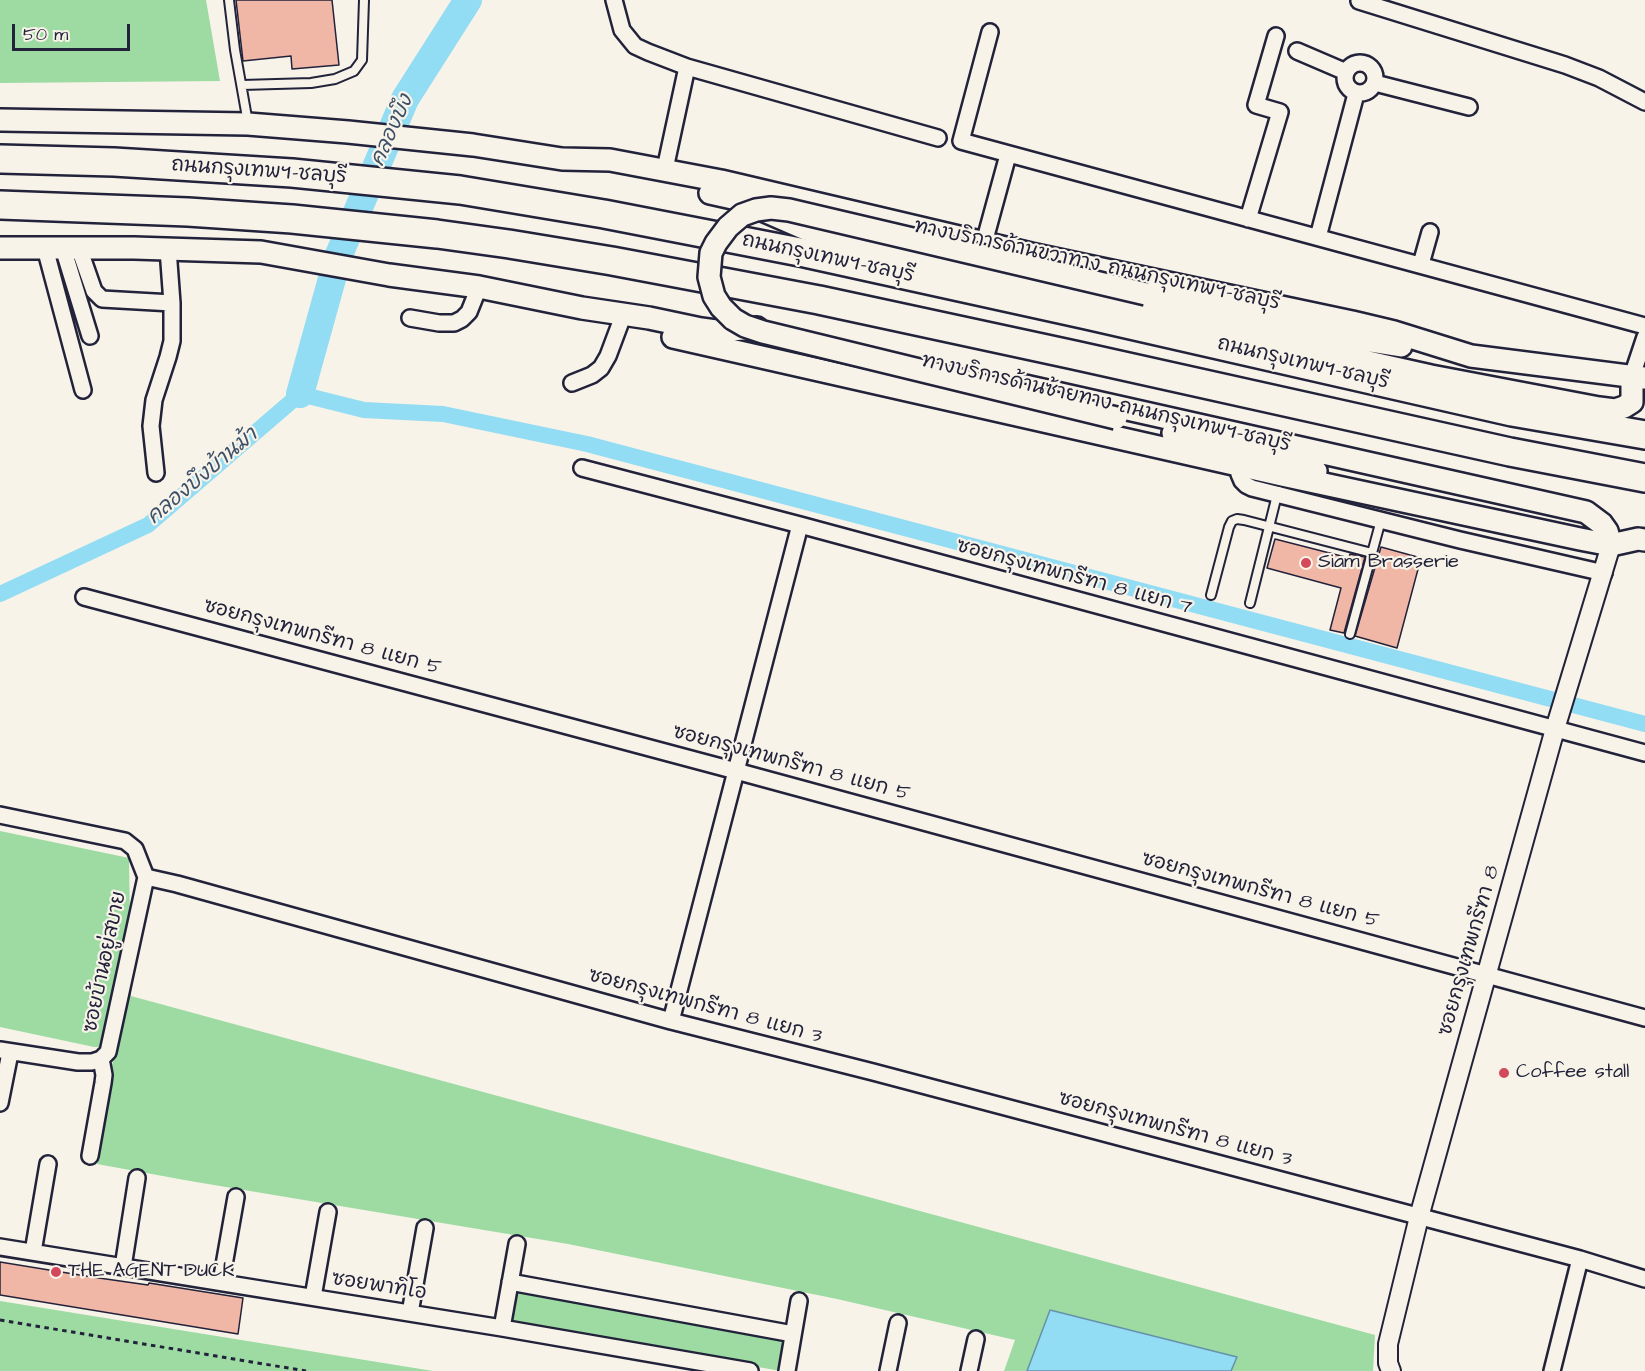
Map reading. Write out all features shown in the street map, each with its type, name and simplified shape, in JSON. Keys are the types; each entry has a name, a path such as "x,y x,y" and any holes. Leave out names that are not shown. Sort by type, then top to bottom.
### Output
{"highway":[{"name":"ถนนกรุงเทพฯ-ชลบุรี","path":"0,159 114,162 292,173 460,190 604,214 805,253 1099,317 1512,412 1645,435"},
{"name":"ถนนกรุงเทพฯ-ชลบุรี","path":"0,205 188,212 292,219 436,234 612,261 819,300 1510,452 1645,478"}],"main road":[{"name":"ทางบริการด้านขวาทาง ถนนกรุงเทพฯ-ชลบุรี","path":"0,120 248,124 348,132 562,159 610,160 721,181 984,243 1362,324 1471,356 1638,377 1632,402 1615,410 1431,376 851,241 806,229 728,197 611,175 562,159"},
{"path":"1366,493 1327,474 1291,462 780,337 745,326 721,308 714,296 709,277 711,253 728,227 742,216 756,210 771,208 789,210 1307,331 1471,356"},
{"name":"ทางบริการด้านซ้ายทาง ถนนกรุงเทพฯ-ชลบุรี","path":"0,248 261,252 389,275 479,287 582,308 716,331 764,328 1568,507 1586,512 1602,524 1607,531 1611,545"},
{"name":"ทางบริการด้านซ้ายทาง ถนนกรุงเทพฯ-ชลบุรี","path":"582,308 621,324 676,338 1239,465 1280,485 1366,493 1611,545 1638,539 1645,540"},
{"path":"1432,507 1444,494 1440,479"},
{"path":"1568,507 1579,521 1580,539"}],"street":[{"path":"614,0 622,30 634,46 687,67 938,138"},
{"path":"1359,2 1566,65 1599,78 1645,102"},
{"path":"990,32 961,141 1645,326"},
{"path":"1248,219 1280,112 1256,105 1275,36"},
{"path":"1297,51 1346,72"},
{"path":"1355,63 1368,65 1373,70 1375,83 1371,89 1356,94 1346,86 1344,79 1346,72 1355,63"},
{"path":"665,170 687,67"},
{"path":"1375,83 1469,107"},
{"path":"1318,237 1356,94"},
{"path":"984,243 1008,155"},
{"path":"1421,264 1430,232"},
{"path":"62,248 94,291 102,298 171,303"},
{"path":"62,248 90,336"},
{"path":"62,248 83,390"},
{"path":"156,473 151,426 154,400 172,341 168,249"},
{"path":"410,318 439,323 454,323 462,320 469,312 479,287"},
{"path":"572,383 592,375 601,368 621,324"},
{"path":"1638,377 1645,337"},
{"name":"ซอยกรุงเทพกรีฑา 8 แยก 7","path":"582,468 1290,658 1557,724 1645,753"},
{"path":"1280,485 1380,520 1604,573"},
{"path":"671,1021 800,525"},
{"name":"ซอยกรุงเทพกรีฑา 8","path":"1391,1371 1388,1363 1388,1344 1419,1217 1557,724 1611,545"},
{"name":"ซอยกรุงเทพกรีฑา 8 แยก 5","path":"84,597 1645,1018"},
{"path":"0,815 125,841 135,849 146,877"},
{"name":"ซอยกรุงเทพกรีฑา 8 แยก 3","path":"146,877 671,1021 873,1072 1580,1259 1645,1279"},
{"name":"ซอยบ้านอยู่สบาย","path":"5,1052 92,1062 101,1059 108,1052 146,877"},
{"path":"0,1102 5,1052"},
{"path":"90,1156 104,1075 101,1059"},
{"path":"33,1252 48,1164"},
{"path":"123,1267 137,1178"},
{"path":"221,1282 236,1197"},
{"path":"314,1297 328,1212"},
{"path":"410,1313 425,1228"},
{"path":"502,1328 517,1244"},
{"name":"ซอยพาทิโอ","path":"0,1247 502,1328 750,1371"},
{"path":"1552,1371 1580,1259"},
{"path":"510,1282 793,1334"},
{"path":"787,1371 799,1301"},
{"path":"888,1371 898,1323"},
{"path":"969,1371 976,1339"}],"lane":[{"path":"229,0 248,124"},
{"path":"242,85 311,83 335,79 354,71 362,60 364,0"},
{"path":"1250,603 1280,485"},
{"path":"1211,595 1232,521 1244,519 1372,553"},
{"path":"1350,634 1380,520"}],"path":[{"path":"0,1320 306,1371"}],"green space":[{"path":"0,0 206,0 220,81 0,83"},
{"path":"0,831 129,858 131,996 1375,1335 1373,1371 1004,1371 1015,1340 837,1299 568,1244 97,1164 115,1047 94,1047 0,1027"},
{"path":"516,1290 787,1339 781,1371 511,1324"},
{"path":"0,1301 433,1371 0,1371"}],"water":[{"path":"1050,1310 1237,1357 1231,1371 1027,1371"}],"building":[{"path":"236,0 332,0 339,65 292,69 291,56 243,61"},
{"name":"Siam Brasserie","path":"1275,539 1349,558 1350,554 1365,557 1344,633 1330,630 1341,588 1267,568"},
{"path":"1381,547 1421,558 1397,648 1355,636"},
{"path":"0,1262 243,1298 238,1334 0,1295"}],"waterway":[{"name":"คลองบึง","path":"300,394 338,257 405,99 468,0"},
{"name":"คลองบึงบ้านม้า","path":"0,594 148,525 300,394 364,410 443,414 587,444 1645,724"}],"place":[{"name":"Siam Brasserie","path":"1306,563"},
{"name":"Coffee stall","path":"1504,1073"},
{"name":"THE AGENT DUCK","path":"56,1272"}]}
